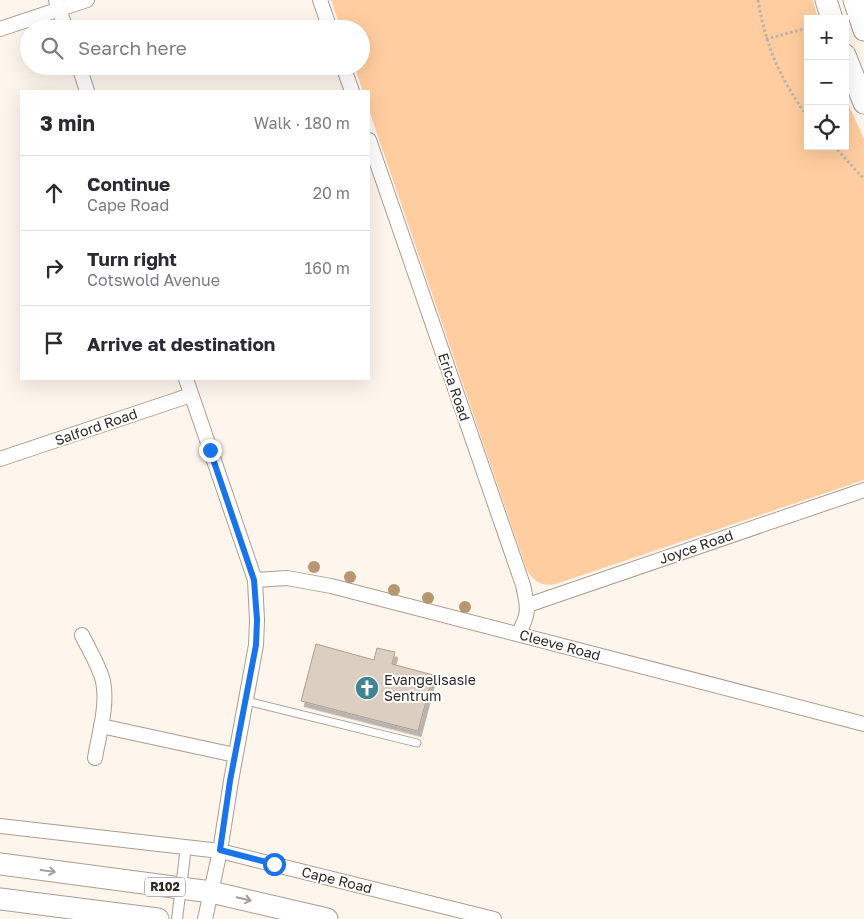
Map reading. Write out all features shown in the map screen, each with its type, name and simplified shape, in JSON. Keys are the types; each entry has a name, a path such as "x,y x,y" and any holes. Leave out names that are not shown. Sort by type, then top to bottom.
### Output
{"main road":[{"path":"826,0 831,15"},
{"path":"854,0 864,30"},
{"path":"854,66 864,103"},
{"name":"R102","path":"0,864 210,892 327,919"},
{"path":"0,899 158,919"}],"street":[{"path":"22,20 58,5 86,0"},
{"path":"320,0 327,20"},
{"path":"58,5 63,20"},
{"path":"0,29 20,21"},
{"path":"82,75 88,90"},
{"path":"346,75 352,90"},
{"name":"Erica Road","path":"370,143 528,605"},
{"path":"186,380 254,580 257,620 256,645 220,850 205,919"},
{"name":"Salford Road","path":"0,459 191,394"},
{"name":"Joyce Road","path":"528,605 864,490"},
{"name":"Cleeve Road","path":"254,580 287,578 301,580 864,724"},
{"path":"518,634 528,614 528,605"},
{"path":"82,635 103,682 104,696 101,726 95,758"},
{"path":"101,726 235,756"},
{"name":"Cape Road","path":"0,826 220,850 494,919"},
{"path":"177,919 186,846"}],"lane":[{"path":"246,701 417,743"}],"path":[{"path":"758,0 766,39 784,80 804,111"},
{"path":"766,39 804,29"},
{"path":"838,150 864,179"}],"shaded area":[{"path":"331,0 813,0 817,15 804,15 804,150 849,150 849,106 864,139 864,480 556,584 546,585 534,580 526,568 370,113 370,90 363,90 357,75 370,75 370,20 338,20"}],"building":[{"name":"Evangelisasie Sentrum","path":"316,644 374,660 377,648 395,652 392,664 433,675 418,731 301,701"}],"place":[{"name":"Evangelisasie Sentrum","path":"367,688"}],"route":[{"path":"210,450 254,580 257,620 256,645 230,781 220,850 274,864"}]}
